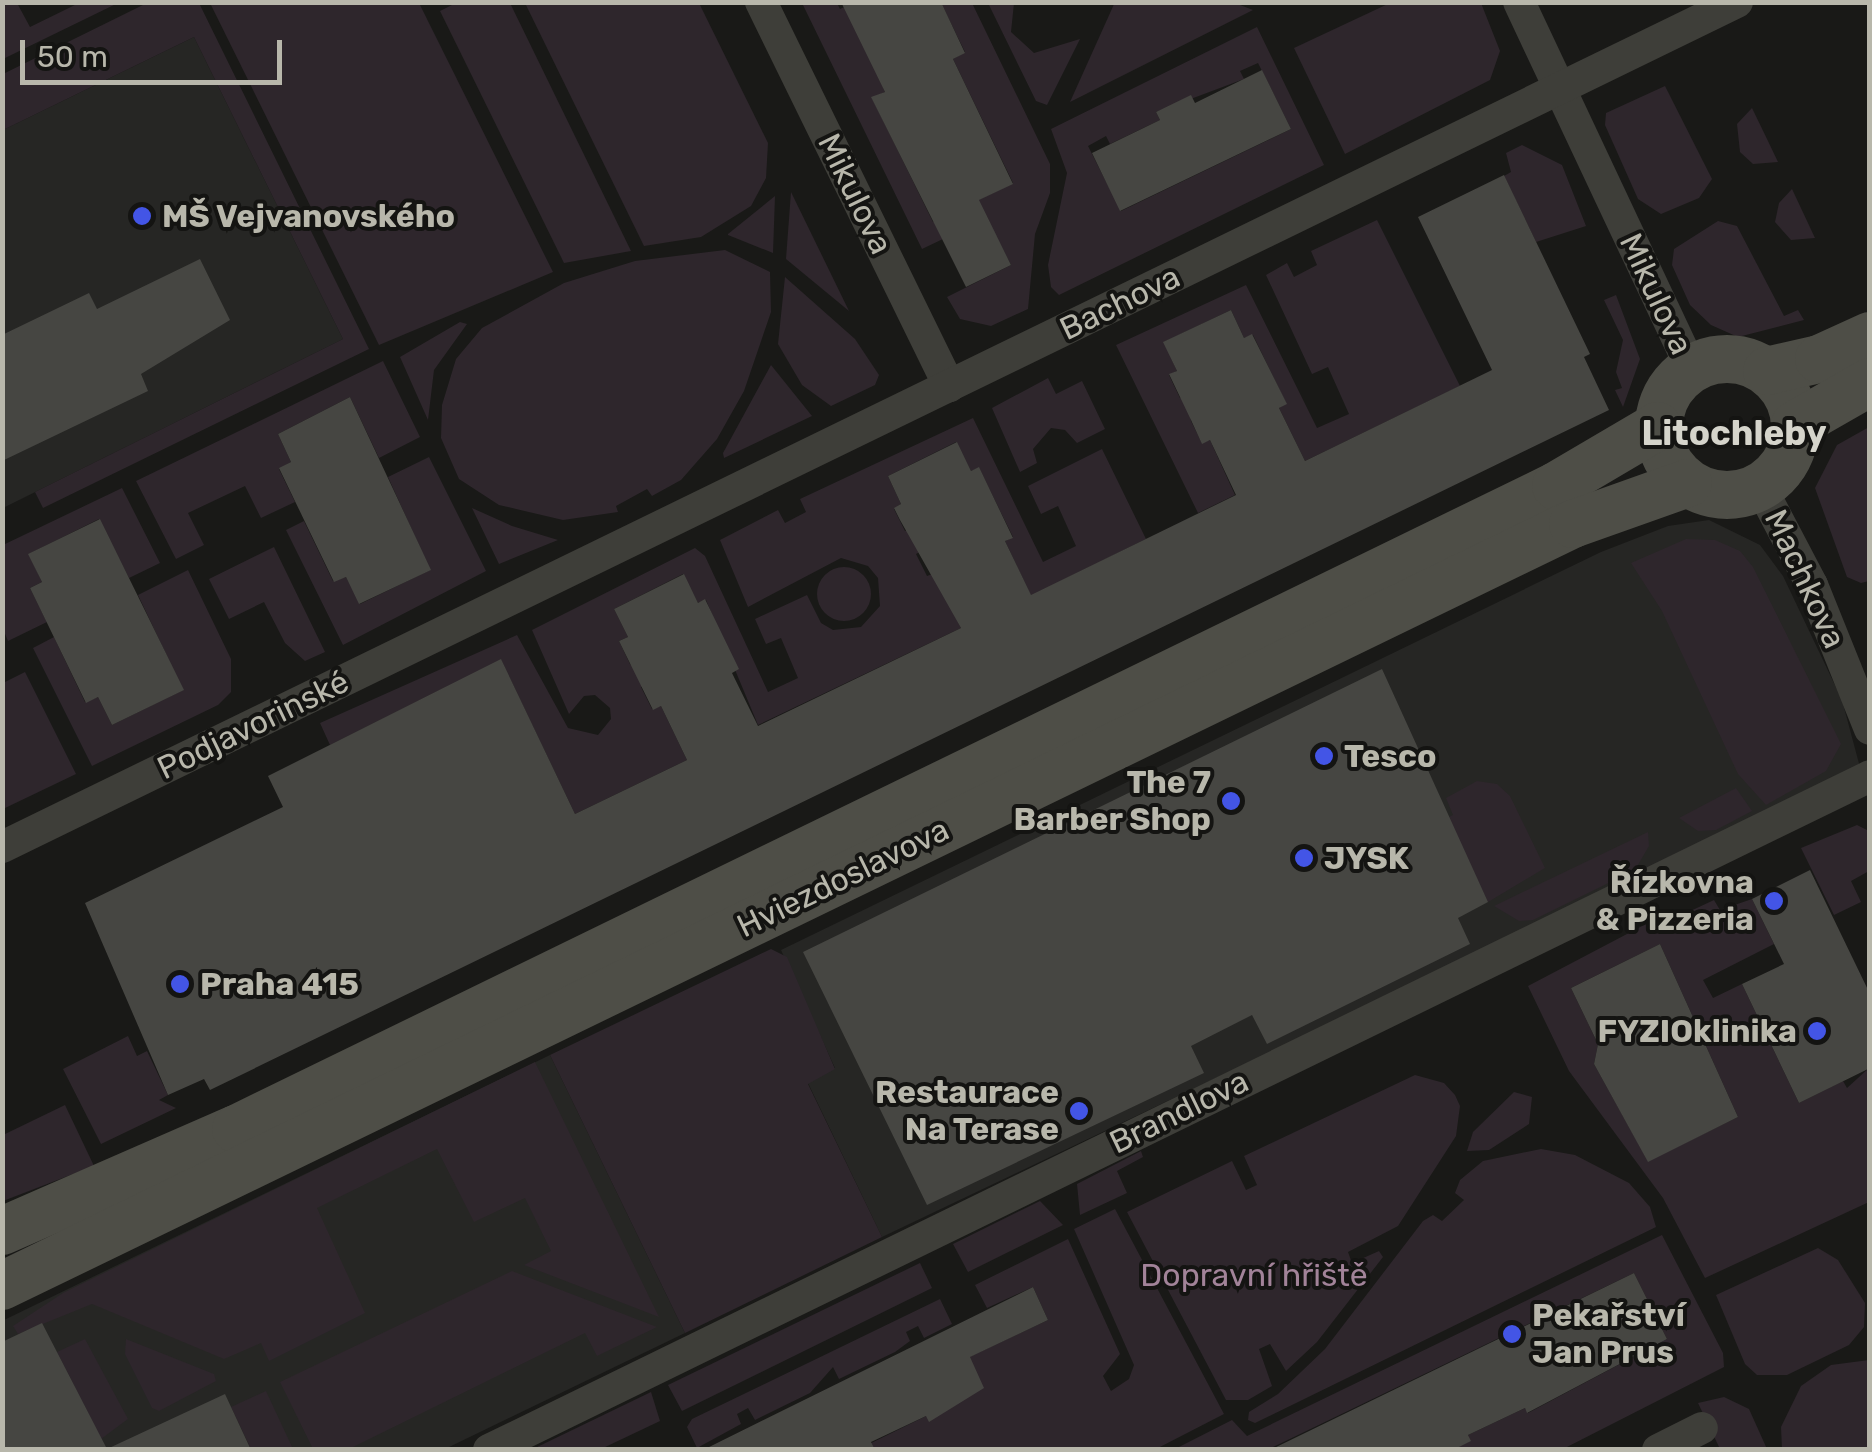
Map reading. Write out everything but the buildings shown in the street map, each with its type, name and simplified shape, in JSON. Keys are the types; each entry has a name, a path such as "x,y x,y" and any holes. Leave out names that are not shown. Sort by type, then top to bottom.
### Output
{"street":[{"name":"Mikulova","path":"761,2 948,386"},
{"name":"Mikulova","path":"1519,2 1691,368"},
{"name":"Bachova","path":"503,603 1737,2"},
{"path":"1767,371 1820,359 1870,336"},
{"path":"1688,484 1666,458 1658,426 1668,392 1691,368 1730,359 1767,371 1788,394 1795,425 1786,461 1760,486"},
{"path":"1795,425 1870,382"},
{"name":"Hviezdoslavova","path":"2,1230 289,1104 1556,486 1658,426"},
{"name":"Hviezdoslavova","path":"2,1286 1574,524 1688,484 1728,495 1760,486"},
{"name":"Machkova","path":"1760,486 1812,586 1870,729"},
{"name":"Podjavorinské","path":"2,847 503,603"},
{"name":"Brandlova","path":"489,1450 1870,776"},
{"path":"1658,1450 1702,1428"}],"shaded area":[{"name":"MŠ Vejvanovského","path":"194,37 343,339 3,508 3,130"},
{"path":"1709,520 1760,545 1783,576 1842,700 1861,771 882,1237 808,1083 835,1068 781,950 1601,552 1668,526"},
{"path":"550,1055 685,1333 445,1449 3,1450 2,1321"}],"green space":[{"path":"3,2 17,3 30,27 79,3 118,3 3,59"},
{"path":"149,2 199,3 369,349 43,508 35,492 343,339 194,37 3,130 3,74"},
{"path":"458,2 510,3 631,251 564,263 440,11"},
{"path":"1115,2 1235,3 1253,10 1070,102"},
{"path":"210,3 419,3 553,272 379,345"},
{"path":"525,3 699,3 768,143 766,178 751,206 701,237 644,246"},
{"path":"802,3 837,3 840,9 851,4 885,92 872,98 933,222 1013,183 953,59 965,52 941,3 972,3 1050,164 1050,193 1035,234 1028,309 991,326 960,319 947,297 1011,265 987,218 922,249"},
{"path":"988,3 1014,3 1011,32 1034,53 1080,39 1047,105 1036,101"},
{"path":"1390,3 1481,3 1500,51 1490,80 1345,154 1294,48"},
{"path":"1257,27 1324,165 1059,295 1051,287 1048,265 1067,173 1051,129","holes":["1258,63 1291,129 1121,211 1088,146 1106,136 1110,144 1160,120 1156,112 1244,79 1240,71"]},
{"path":"1665,86 1712,179 1699,198 1661,214 1638,199 1605,125 1606,113"},
{"path":"1752,108 1778,162 1753,164 1740,152 1737,124"},
{"path":"1522,145 1562,165 1586,226 1536,242 1504,176 1511,172 1506,153"},
{"path":"1792,189 1815,238 1791,240 1775,222 1779,203"},
{"path":"791,192 849,311 786,259"},
{"path":"775,196 773,253 728,235 728,234"},
{"path":"1377,220 1460,386 1305,461 1279,408 1286,403 1253,335 1244,338 1231,310 1164,342 1177,371 1169,375 1180,398 1188,395 1191,421 1202,443 1210,440 1235,495 1198,513 1116,345 1246,285 1317,428 1349,414 1328,367 1312,374 1266,275 1287,263 1294,277 1317,265 1311,251"},
{"path":"1718,221 1737,226 1784,316 1798,310 1804,320 1738,337 1711,325 1690,305 1672,265 1674,249"},
{"path":"725,250 770,272 771,312 744,391 717,439 681,480 652,496 647,489 616,506 618,512 563,520 499,505 459,479 441,438 442,405 456,359 482,328 564,283 635,261"},
{"path":"785,277 855,339 879,375 875,385 831,406 802,385 778,344"},
{"path":"1616,295 1640,359 1623,407 1615,390 1622,388 1616,372 1623,340 1604,300"},
{"path":"460,322 467,324 434,370 428,420 400,357"},
{"path":"383,361 420,437 379,458 350,397 278,434 291,462 279,469 295,502 261,518 245,486 188,513 204,545 176,559 136,481"},
{"path":"771,365 812,416 724,458 723,453"},
{"path":"1048,378 1056,394 1082,381 1105,429 1077,443 1065,430 1051,428 1033,449 1037,463 1020,472 992,408"},
{"path":"973,418 1043,562 1076,546 1058,506 1041,514 1028,486 1102,449 1146,539 1031,596 1005,541 1013,537 979,468 971,471 956,442 888,476 901,504 894,509 905,531 913,528 923,550 916,554 927,576 935,573 961,628 758,725 706,600 698,603 683,574 614,609 628,637 619,641 630,664 650,682 641,687 652,709 661,706 687,760 575,814 501,660 330,745 320,723 517,635 568,728 598,735 611,719 610,708 595,695 584,696 569,714 532,630 695,548 705,556 768,692 798,678 781,638 766,644 755,619 807,595 821,623 833,630 861,627 880,606 878,578 868,566 841,558 748,607 720,540 778,510 785,523 806,512 800,499"},
{"path":"1869,427 1869,581 1861,583 1847,577 1815,488 1837,445"},
{"path":"429,457 486,571 343,645 286,530 304,521 333,581 346,577 360,604 430,570 388,477"},
{"path":"122,488 160,563 129,578 99,519 29,554 42,582 30,588 47,622 8,641 3,629 3,545"},
{"path":"472,508 512,526 558,540 499,564"},
{"path":"1686,539 1715,540 1740,551 1753,567 1841,744 1826,771 1766,805 1738,774 1662,611 1631,563"},
{"path":"274,547 325,652 305,661 285,643 264,602 229,619 209,579"},
{"path":"844,567 863,575 871,594 863,613 844,621 825,613 817,594 825,575"},
{"path":"188,570 231,659 231,692 218,705 92,766 33,648 54,637 85,702 98,697 112,725 183,690 138,595"},
{"path":"25,672 76,774 3,809 3,683"},
{"path":"1477,781 1497,784 1510,796 1545,868 1488,902 1453,829 1417,833 1453,815 1446,798"},
{"path":"1736,788 1752,811 1716,830 1698,831 1679,818"},
{"path":"1857,825 1869,831 1869,871 1851,881 1861,902 1834,915 1801,848"},
{"path":"1648,832 1649,846 1635,870 1533,920 1519,921 1494,906"},
{"path":"1752,899 1774,944 1703,980 1713,998 1742,984 1799,1103 1843,1081 1847,1088 1869,1068 1869,1202 1705,1278 1663,1198 1569,1071 1528,986 1665,914 1669,921 1714,900 1720,910","holes":["1660,944 1738,1117 1648,1161 1594,1064 1598,1044 1571,988"]},
{"path":"771,949 787,957 835,1069 808,1084 882,1237 685,1333 550,1055"},
{"path":"128,1036 137,1056 147,1051 168,1095 159,1100 176,1108 101,1144 63,1069"},
{"path":"535,1062 659,1317 524,1265 551,1251 525,1198 474,1222 437,1149 317,1208 365,1313 269,1361 261,1343 224,1359 92,1304 18,1334 13,1326 63,1293"},
{"name":"Dopravní hřiště","path":"1415,1075 1444,1083 1455,1095 1460,1106 1456,1136 1398,1226 1348,1252 1352,1263 1379,1251 1383,1257 1317,1342 1286,1371 1270,1344 1259,1349 1272,1386 1248,1400 1226,1400 1127,1212 1232,1161 1246,1190 1257,1185 1244,1156"},
{"path":"1514,1092 1532,1097 1529,1124 1489,1150 1467,1151 1473,1132"},
{"path":"65,1105 94,1166 3,1201 3,1135"},
{"path":"1541,1149 1575,1155 1629,1183 1650,1207 1656,1227 1255,1423 1248,1420 1249,1412 1278,1394 1325,1349 1423,1221 1433,1215 1442,1221 1464,1200 1455,1193 1460,1180 1483,1161"},
{"path":"1141,1151 1143,1157 1117,1171 1127,1193 1080,1215 1077,1184"},
{"path":"1040,1201 1063,1225 968,1272 953,1244"},
{"path":"1115,1209 1224,1414 1156,1449 857,1450 983,1388 969,1357 1048,1320 1033,1287 987,1308 975,1285 1068,1239 1120,1354 1103,1376 1111,1391 1129,1379 1134,1365 1074,1229"},
{"path":"1662,1235 1723,1353 1724,1367 1563,1449 1453,1449 1470,1441 1468,1435 1525,1408 1528,1413 1667,1339 1634,1273 1269,1449 1173,1450 1232,1420 1247,1436"},
{"path":"1818,1248 1838,1260 1865,1303 1864,1327 1849,1345 1787,1375 1757,1375 1745,1364 1716,1295"},
{"path":"920,1263 932,1288 682,1411 668,1385"},
{"path":"512,1271 657,1327 597,1356 585,1333 349,1449 313,1449 280,1382"},
{"path":"940,1299 952,1324 924,1338 918,1326 906,1332 910,1341 895,1352 839,1379 833,1367 810,1393 755,1420 748,1408 737,1414 741,1424 697,1448 687,1427 692,1419"},
{"path":"85,1339 128,1419 101,1439 57,1352"},
{"path":"126,1339 214,1374 216,1381 159,1411 152,1408 125,1354"},
{"path":"1869,1360 1869,1449 1782,1449 1781,1427 1801,1386 1831,1365"},
{"path":"266,1391 293,1449 251,1449 231,1407"},
{"path":"651,1392 660,1421 601,1449 533,1449"},
{"path":"1724,1397 1749,1409 1767,1449 1720,1449 1698,1403"}],"place":[{"name":"MŠ Vejvanovského","path":"142,216"},
{"name":"Tesco","path":"1324,756"},
{"name":"The 7 Barber Shop","path":"1231,801"},
{"name":"JYSK","path":"1304,858"},
{"name":"Řízkovna & Pizzeria","path":"1774,901"},
{"name":"Praha 415","path":"180,984"},
{"name":"FYZIOklinika","path":"1817,1031"},
{"name":"Restaurace Na Terase","path":"1079,1111"},
{"name":"Pekařství Jan Prus","path":"1512,1334"}],"district":[{"name":"Litochleby","path":"1734,433"}]}
